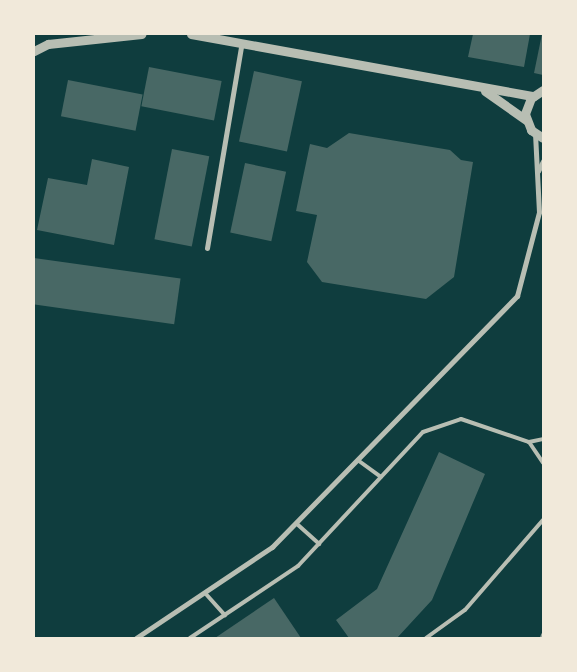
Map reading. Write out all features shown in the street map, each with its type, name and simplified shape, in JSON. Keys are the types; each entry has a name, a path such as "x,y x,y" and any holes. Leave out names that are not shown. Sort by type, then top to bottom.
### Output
{"street":[{"path":"34,50 48,44 141,34"},
{"path":"191,34 242,41 483,90 533,96"},
{"path":"208,248 242,41"},
{"path":"136,638 272,547 359,461 516,296 539,212 539,136 526,120 483,90"},
{"path":"526,120 527,106 533,96 543,90"},
{"path":"538,171 543,160"}],"lane":[{"path":"190,638 298,566 423,432 461,418 528,442 543,439"},
{"path":"528,442 543,463"},
{"path":"359,461 381,477"},
{"path":"426,638 465,610 543,520"},
{"path":"297,524 318,544"},
{"path":"205,592 224,615"}],"building":[{"path":"473,34 530,34 524,67 468,57"},
{"path":"543,34 543,75 534,73"},
{"path":"149,67 222,81 214,120 141,106"},
{"path":"254,71 302,81 287,152 239,141"},
{"path":"68,80 143,95 136,131 61,116"},
{"path":"349,133 450,150 461,160 473,162 454,277 426,299 322,282 307,262 317,215 296,211 310,144 327,148"},
{"path":"172,149 209,156 192,247 154,239"},
{"path":"92,159 129,167 114,245 37,230 48,178 87,185"},
{"path":"245,163 286,172 271,241 230,232"},
{"path":"34,258 181,279 174,324 34,304"},
{"path":"439,452 485,474 432,600 397,638 349,638 336,620 377,589"},
{"path":"274,598 301,638 215,638"}]}
